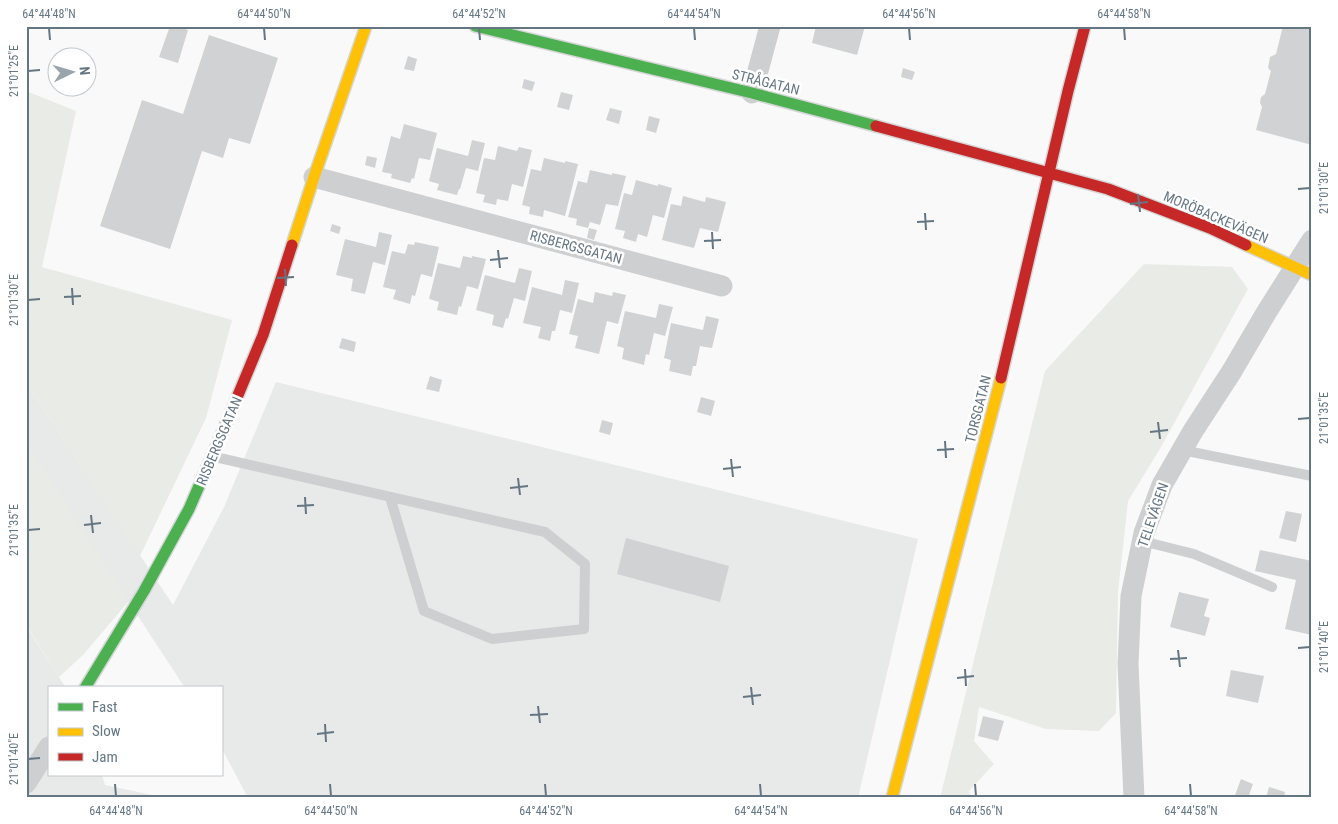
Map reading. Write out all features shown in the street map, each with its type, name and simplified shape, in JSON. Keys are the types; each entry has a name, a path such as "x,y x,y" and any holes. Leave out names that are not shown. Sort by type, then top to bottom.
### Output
{"street":[{"name":"RISBERGSGATAN","path":"86,686 144,591 189,509 212,457 263,335 314,177 366,26"},
{"name":"STRÅGATAN","path":"475,26 752,94 1049,172"},
{"path":"752,94 770,26"},
{"name":"TORSGATAN","path":"892,798 999,387 1085,26"},
{"name":"MORÖBACKEVÄGEN","path":"1049,172 1108,188 1201,224 1303,272"},
{"name":"RISBERGSGATAN","path":"314,177 722,286"},
{"name":"TELEVÄGEN","path":"1134,798 1128,664 1131,596 1144,533 1162,484 1270,307 1303,272 1312,240"},
{"path":"26,784 48,749"}],"lane":[{"path":"1182,450 1312,476"},
{"path":"212,457 390,497 545,532 585,564 584,629 492,639 424,611 390,497"},
{"path":"1142,541 1194,554 1272,587"}],"shaded area":[{"path":"26,91 76,111 42,267 232,320 206,418 140,556 26,383"},
{"path":"1144,264 1232,267 1248,289 1161,447 1128,501 1118,592 1116,713 1099,731 1046,729 979,707 974,741 994,764 969,791 972,798 940,798 1045,371"},
{"path":"276,382 918,539 858,798 248,798 222,749 222,686 184,686 26,445 26,383 173,605 224,507"},
{"path":"26,445 129,601 83,655 59,677 26,625"},
{"path":"26,626 65,686 48,686 48,776 102,776 105,785 166,798 26,798"}],"building":[{"path":"170,26 188,30 178,63 159,57"},
{"path":"816,26 865,26 857,55 812,43"},
{"path":"1283,26 1312,26 1312,145 1256,130 1262,107 1260,103 1261,97 1265,94 1271,71 1268,68 1270,57 1276,54"},
{"path":"209,35 278,58 250,144 229,138 223,158 202,151 170,249 100,226 142,100 183,114"},
{"path":"408,56 417,59 414,71 404,69"},
{"path":"903,68 915,72 912,80 901,77"},
{"path":"524,79 535,82 532,91 522,88"},
{"path":"561,92 573,95 569,110 557,107"},
{"path":"610,108 622,111 619,124 606,120"},
{"path":"649,116 660,119 656,133 646,130"},
{"path":"404,124 437,133 430,160 419,158 414,179 412,178 410,183 391,178 392,174 382,172 391,136 400,139"},
{"path":"472,140 485,143 478,171 466,168 457,195 437,190 439,184 429,181 437,148 468,156"},
{"path":"498,146 517,151 519,147 532,150 523,187 512,184 508,201 497,199 496,205 483,202 485,195 476,193 484,158 495,160"},
{"path":"367,156 377,158 375,168 365,165"},
{"path":"544,158 578,164 565,216 544,210 543,217 529,214 530,207 522,205 531,169 541,171"},
{"path":"590,170 626,176 618,206 606,204 600,225 590,222 588,228 576,225 577,219 568,217 578,181 587,183"},
{"path":"636,180 672,188 664,218 653,215 647,237 638,234 636,242 623,238 625,231 615,229 624,193 632,195"},
{"path":"683,196 705,202 706,197 726,202 718,232 700,228 694,248 662,240 671,204 681,206"},
{"path":"332,224 341,227 339,234 330,231"},
{"path":"589,228 597,230 594,240 587,238"},
{"path":"379,232 392,235 385,265 373,262 365,294 351,291 353,279 336,275 345,239 376,247"},
{"path":"415,242 439,247 432,277 421,274 415,296 412,295 410,304 393,299 396,290 383,287 392,251 405,254 408,244 414,245"},
{"path":"463,256 486,259 478,289 467,286 457,315 437,310 439,302 429,299 438,263 460,268"},
{"path":"519,268 532,271 525,301 514,298 508,319 506,318 503,328 492,325 494,315 476,310 485,275 515,283"},
{"path":"565,280 579,283 572,313 560,310 555,331 552,331 550,341 538,338 541,327 523,323 532,287 562,295"},
{"path":"595,292 612,296 613,292 626,295 618,324 607,321 599,354 575,348 578,336 569,334 578,299 593,303"},
{"path":"659,304 673,307 665,336 654,333 649,355 646,354 644,365 622,359 624,348 617,346 625,311 656,318"},
{"path":"706,316 719,319 712,348 700,346 696,366 693,366 691,376 669,371 671,360 664,358 671,323 703,330"},
{"path":"342,338 356,342 354,352 339,348"},
{"path":"430,376 442,380 439,392 426,389"},
{"path":"701,397 715,401 711,416 697,412"},
{"path":"602,420 613,423 610,435 599,432"},
{"path":"1286,511 1302,514 1296,542 1279,538"},
{"path":"626,538 729,566 720,602 617,574"},
{"path":"1260,550 1312,561 1312,635 1285,629 1296,580 1255,571"},
{"path":"1179,592 1209,599 1204,616 1210,618 1205,636 1170,627"},
{"path":"1231,670 1264,676 1258,703 1226,696"},
{"path":"983,716 1004,721 998,741 978,736"},
{"path":"1241,779 1253,784 1248,798 1234,798"},
{"path":"1269,787 1285,792 1284,798 1266,798"}],"traffic: fast":[{"path":"475,26 752,93 876,126"},
{"path":"86,686 144,591 189,509 226,424"}],"traffic: slow":[{"path":"292,245 366,26"},
{"path":"1246,245 1312,275"},
{"path":"892,798 1001,378"}],"traffic: jam":[{"path":"1001,378 1085,26"},
{"path":"876,126 1108,189 1210,228 1246,245"},
{"path":"226,424 263,335 292,245"}]}
